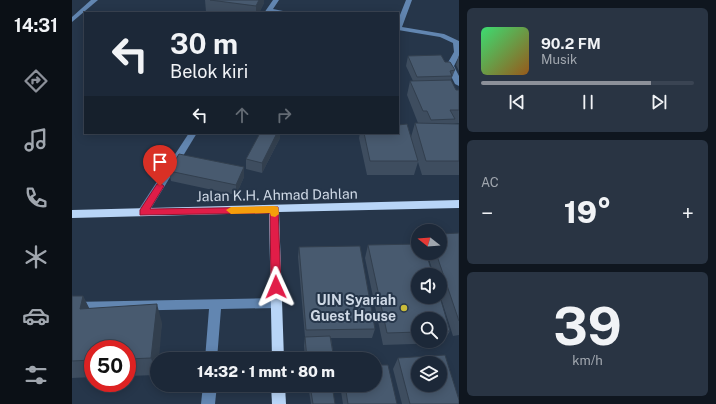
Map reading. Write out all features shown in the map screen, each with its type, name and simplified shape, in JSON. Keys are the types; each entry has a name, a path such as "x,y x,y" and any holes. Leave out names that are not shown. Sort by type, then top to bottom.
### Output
{"main road":[{"name":"Jalan K.H. Ahmad Dahlan","path":"72,214 459,204"},
{"path":"274,209 278,352"},
{"path":"278,392 279,404"}],"street":[{"path":"72,20 95,0"},
{"path":"268,12 276,0"},
{"path":"399,25 409,0"},
{"path":"399,28 454,40 458,47 450,66 459,84"},
{"path":"143,212 192,134"},
{"path":"72,307 276,303"},
{"path":"212,352 215,304"},
{"path":"208,404 209,392"}],"building":[{"path":"210,0 259,0 256,6"},
{"path":"441,55 445,62 450,62 455,70 450,71 452,76 417,77 408,56"},
{"path":"451,80 456,90 459,90 459,110 450,110 455,119 431,120 427,111 423,111 410,81"},
{"path":"415,123 459,124 459,161 426,161"},
{"path":"407,124 418,161 370,161 364,134 399,134 399,125"},
{"path":"259,134 276,134 262,163 246,159"},
{"path":"179,154 244,167 236,185 169,171"},
{"path":"459,233 459,321 447,286 447,268 441,268 438,260 447,260 447,234"},
{"name":"UIN Syariah Guest House","path":"411,244 411,260 428,260 431,268 411,268 411,304 442,304 444,312 411,312 411,332 387,333 368,245"},
{"path":"360,246 375,329 306,330 299,247"},
{"path":"72,296 83,296 80,309 157,304 150,358 136,359 136,340 84,340 84,360 72,361"},
{"name":"UIN Syariah Guest House","path":"447,321 450,331 447,331"},
{"path":"330,336 333,352 306,352 305,337"},
{"path":"411,357 411,392 447,392 447,361 459,404 410,404 398,358"},
{"path":"382,365 388,365 397,404 348,404 346,392 382,392"},
{"path":"311,392 333,392 335,404 313,404"}],"slow traffic":[{"path":"231,210 274,209 275,214"}],"place":[{"name":"UIN Syariah Guest House","path":"404,308"}],"route":[{"path":"160,186 143,212 274,209 276,287"}]}
